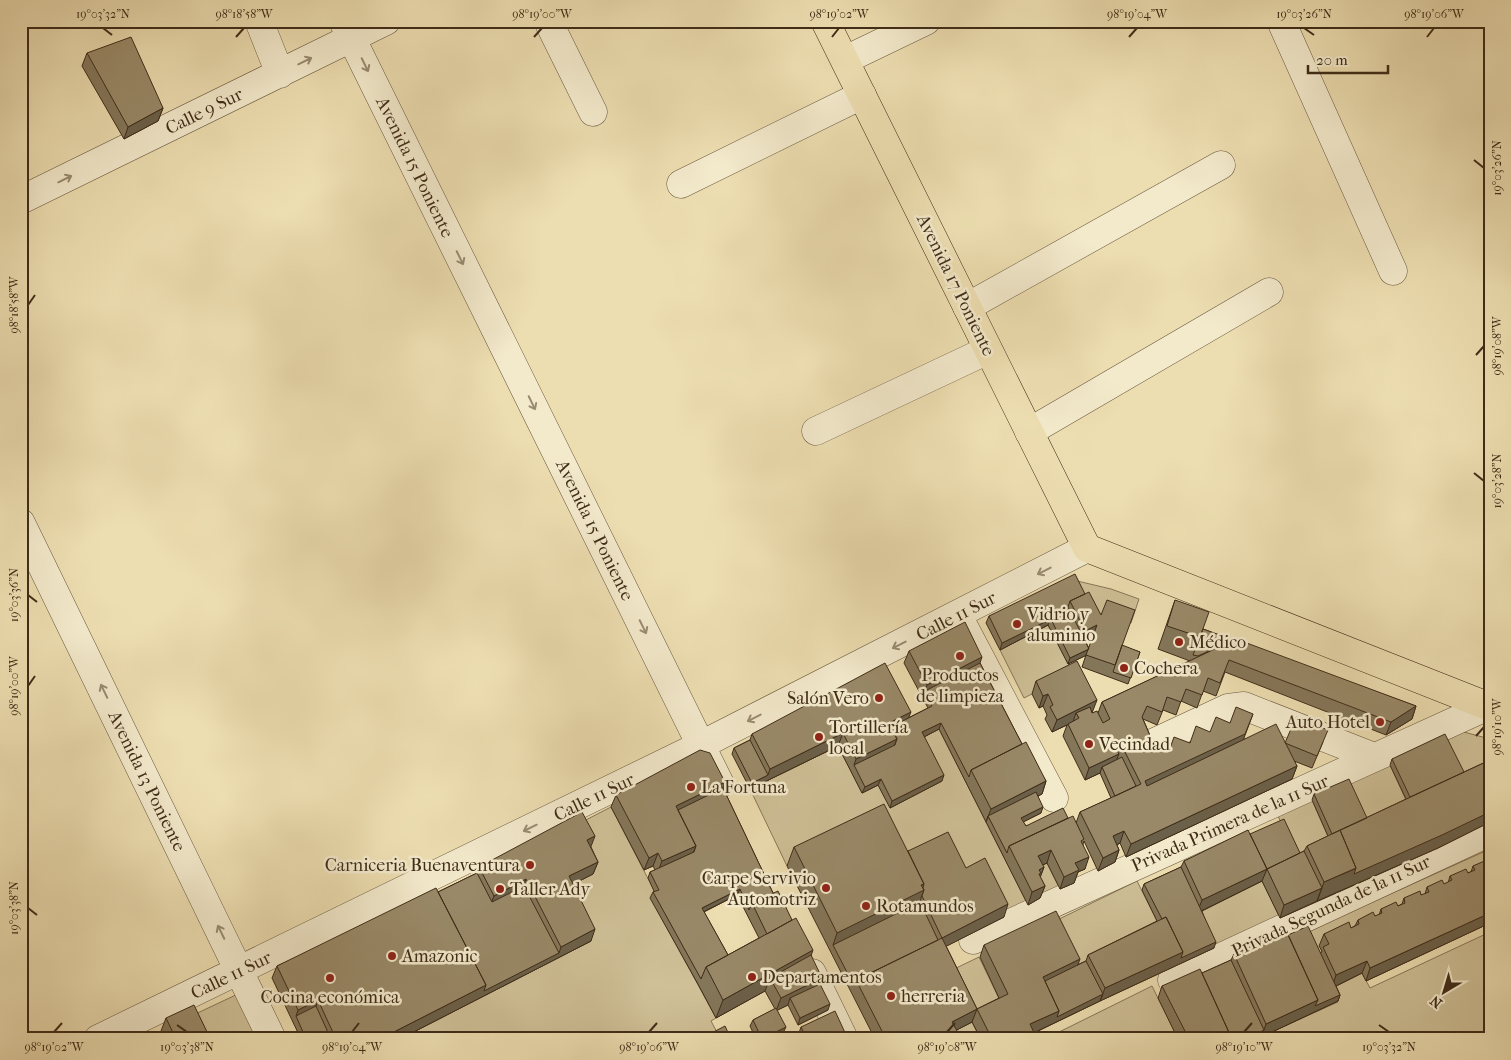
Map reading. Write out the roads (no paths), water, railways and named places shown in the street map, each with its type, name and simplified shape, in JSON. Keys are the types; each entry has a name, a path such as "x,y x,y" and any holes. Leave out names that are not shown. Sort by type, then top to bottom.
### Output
{"main road":[{"name":"Avenida 17 Poniente","path":"826,21 1087,548"},
{"path":"1087,548 1489,706"}],"street":[{"path":"259,21 269,41 280,74"},
{"name":"Calle 9 Sur","path":"21,200 280,74 347,30 386,21"},
{"path":"548,21 593,112"},
{"path":"844,60 926,21"},
{"path":"1281,21 1393,271"},
{"name":"Avenida 15 Poniente","path":"347,30 732,807"},
{"path":"680,184 862,95"},
{"path":"967,307 1221,165"},
{"path":"1029,432 1269,292"},
{"path":"816,431 988,350"},
{"name":"Avenida 13 Poniente","path":"21,523 272,1039"},
{"name":"Calle 11 Sur","path":"98,1039 701,745 1087,548"},
{"path":"958,615 1054,798"},
{"path":"1153,743 1228,708 1244,706 1374,757"},
{"name":"Privada Primera de la 11 Sur","path":"973,940 1489,706"},
{"name":"Privada Segunda de la 11 Sur","path":"1172,980 1490,832"},
{"path":"801,950 844,1039"}],"place":[{"name":"Vidrio y aluminio","path":"1017,624"},
{"name":"Médico","path":"1179,642"},
{"name":"Productos de limpieza","path":"960,656"},
{"name":"Cochera","path":"1124,668"},
{"name":"Salón Vero","path":"879,698"},
{"name":"Auto Hotel","path":"1380,722"},
{"name":"Tortillería local","path":"819,737"},
{"name":"Vecindad","path":"1089,744"},
{"name":"La Fortuna","path":"691,787"},
{"name":"Carniceria Buenaventura","path":"530,865"},
{"name":"Carpe Servivio Automotriz","path":"826,888"},
{"name":"Taller Ady","path":"500,889"},
{"name":"Rotamundos","path":"866,906"},
{"name":"Amazonic","path":"392,956"},
{"name":"Departamentos","path":"752,977"},
{"name":"Cocina económica","path":"330,978"},
{"name":"herreria","path":"891,996"}]}
